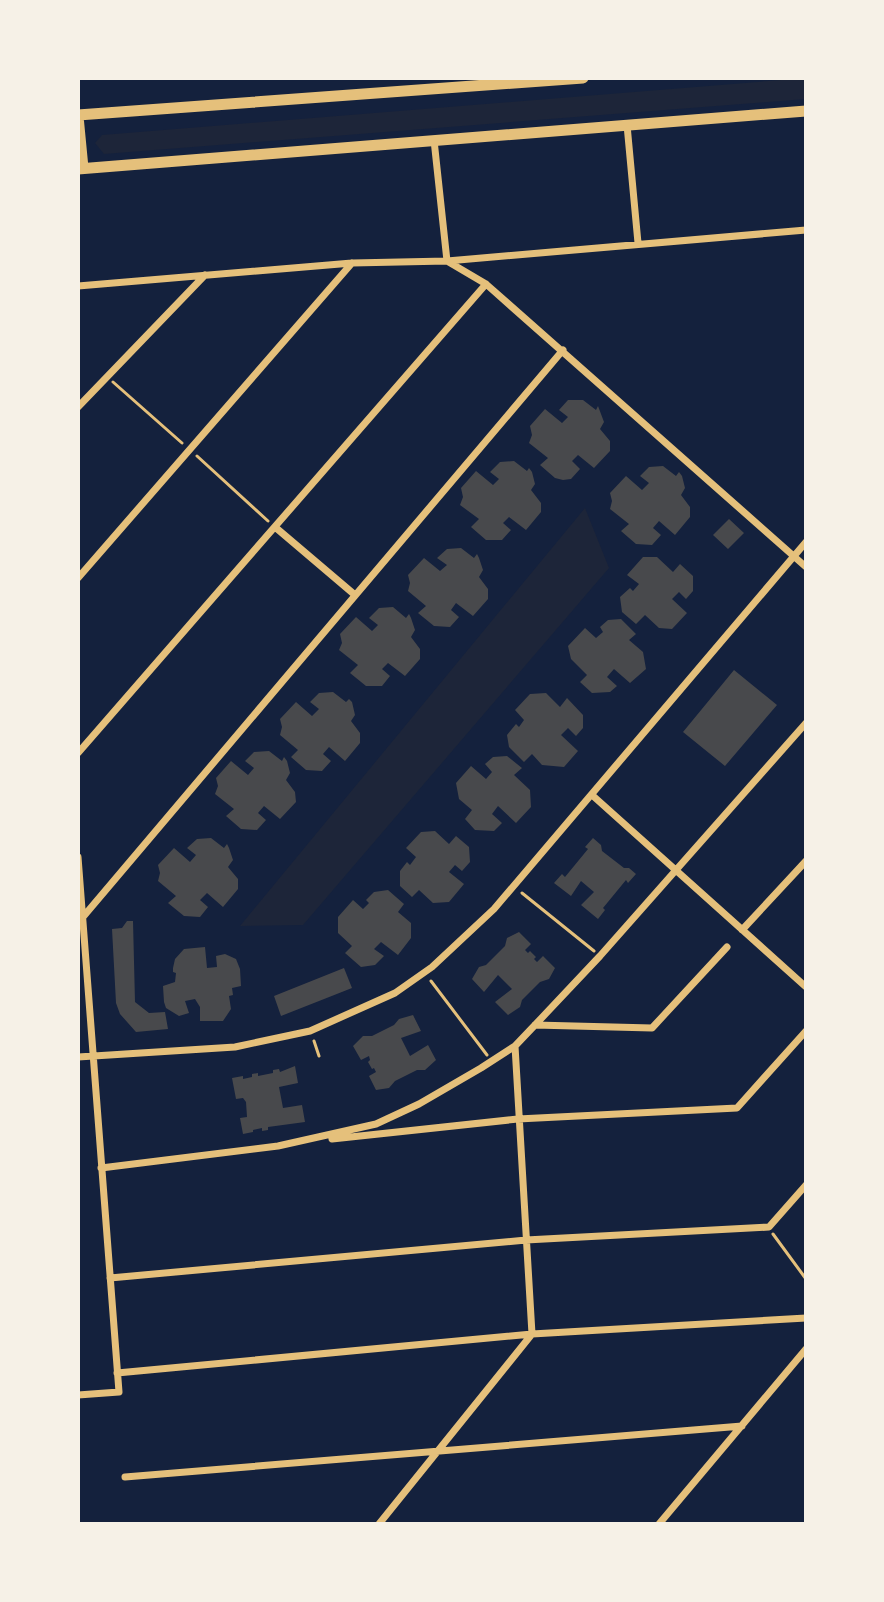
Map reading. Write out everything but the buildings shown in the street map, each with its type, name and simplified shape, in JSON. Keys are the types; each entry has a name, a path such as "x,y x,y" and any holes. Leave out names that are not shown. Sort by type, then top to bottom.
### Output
{"main road":[{"path":"583,78 78,116 80,168 806,111"}],"street":[{"path":"627,125 638,243"},
{"path":"434,140 447,261"},
{"path":"78,286 352,263 447,261 806,230"},
{"path":"447,261 486,284 806,567"},
{"path":"78,578 352,263"},
{"path":"78,407 205,275"},
{"path":"78,753 486,284"},
{"path":"83,917 563,350"},
{"path":"275,527 355,595"},
{"path":"78,1057 235,1047 310,1031 395,993 425,972 494,909 806,542"},
{"path":"306,1142 376,1124 419,1104 515,1046 600,956 806,723"},
{"path":"592,795 806,987"},
{"path":"78,857 119,1392 78,1395"},
{"path":"742,930 806,861"},
{"path":"535,1025 652,1028 727,947"},
{"path":"101,1168 518,1119 737,1108 806,1031"},
{"path":"379,1524 532,1334 515,1046"},
{"path":"110,1278 526,1240 769,1227 806,1185"},
{"path":"117,1373 532,1334 806,1318"},
{"path":"659,1524 806,1349"},
{"path":"125,1477 742,1426"}],"path":[{"path":"513,886 600,956"},
{"path":"425,972 491,1061"},
{"path":"310,1031 319,1056"},
{"path":"769,1227 806,1279"}],"shaded area":[{"path":"806,78 806,99 104,154 95,143 102,135"},
{"path":"585,508 609,568 303,925 240,926"}]}
